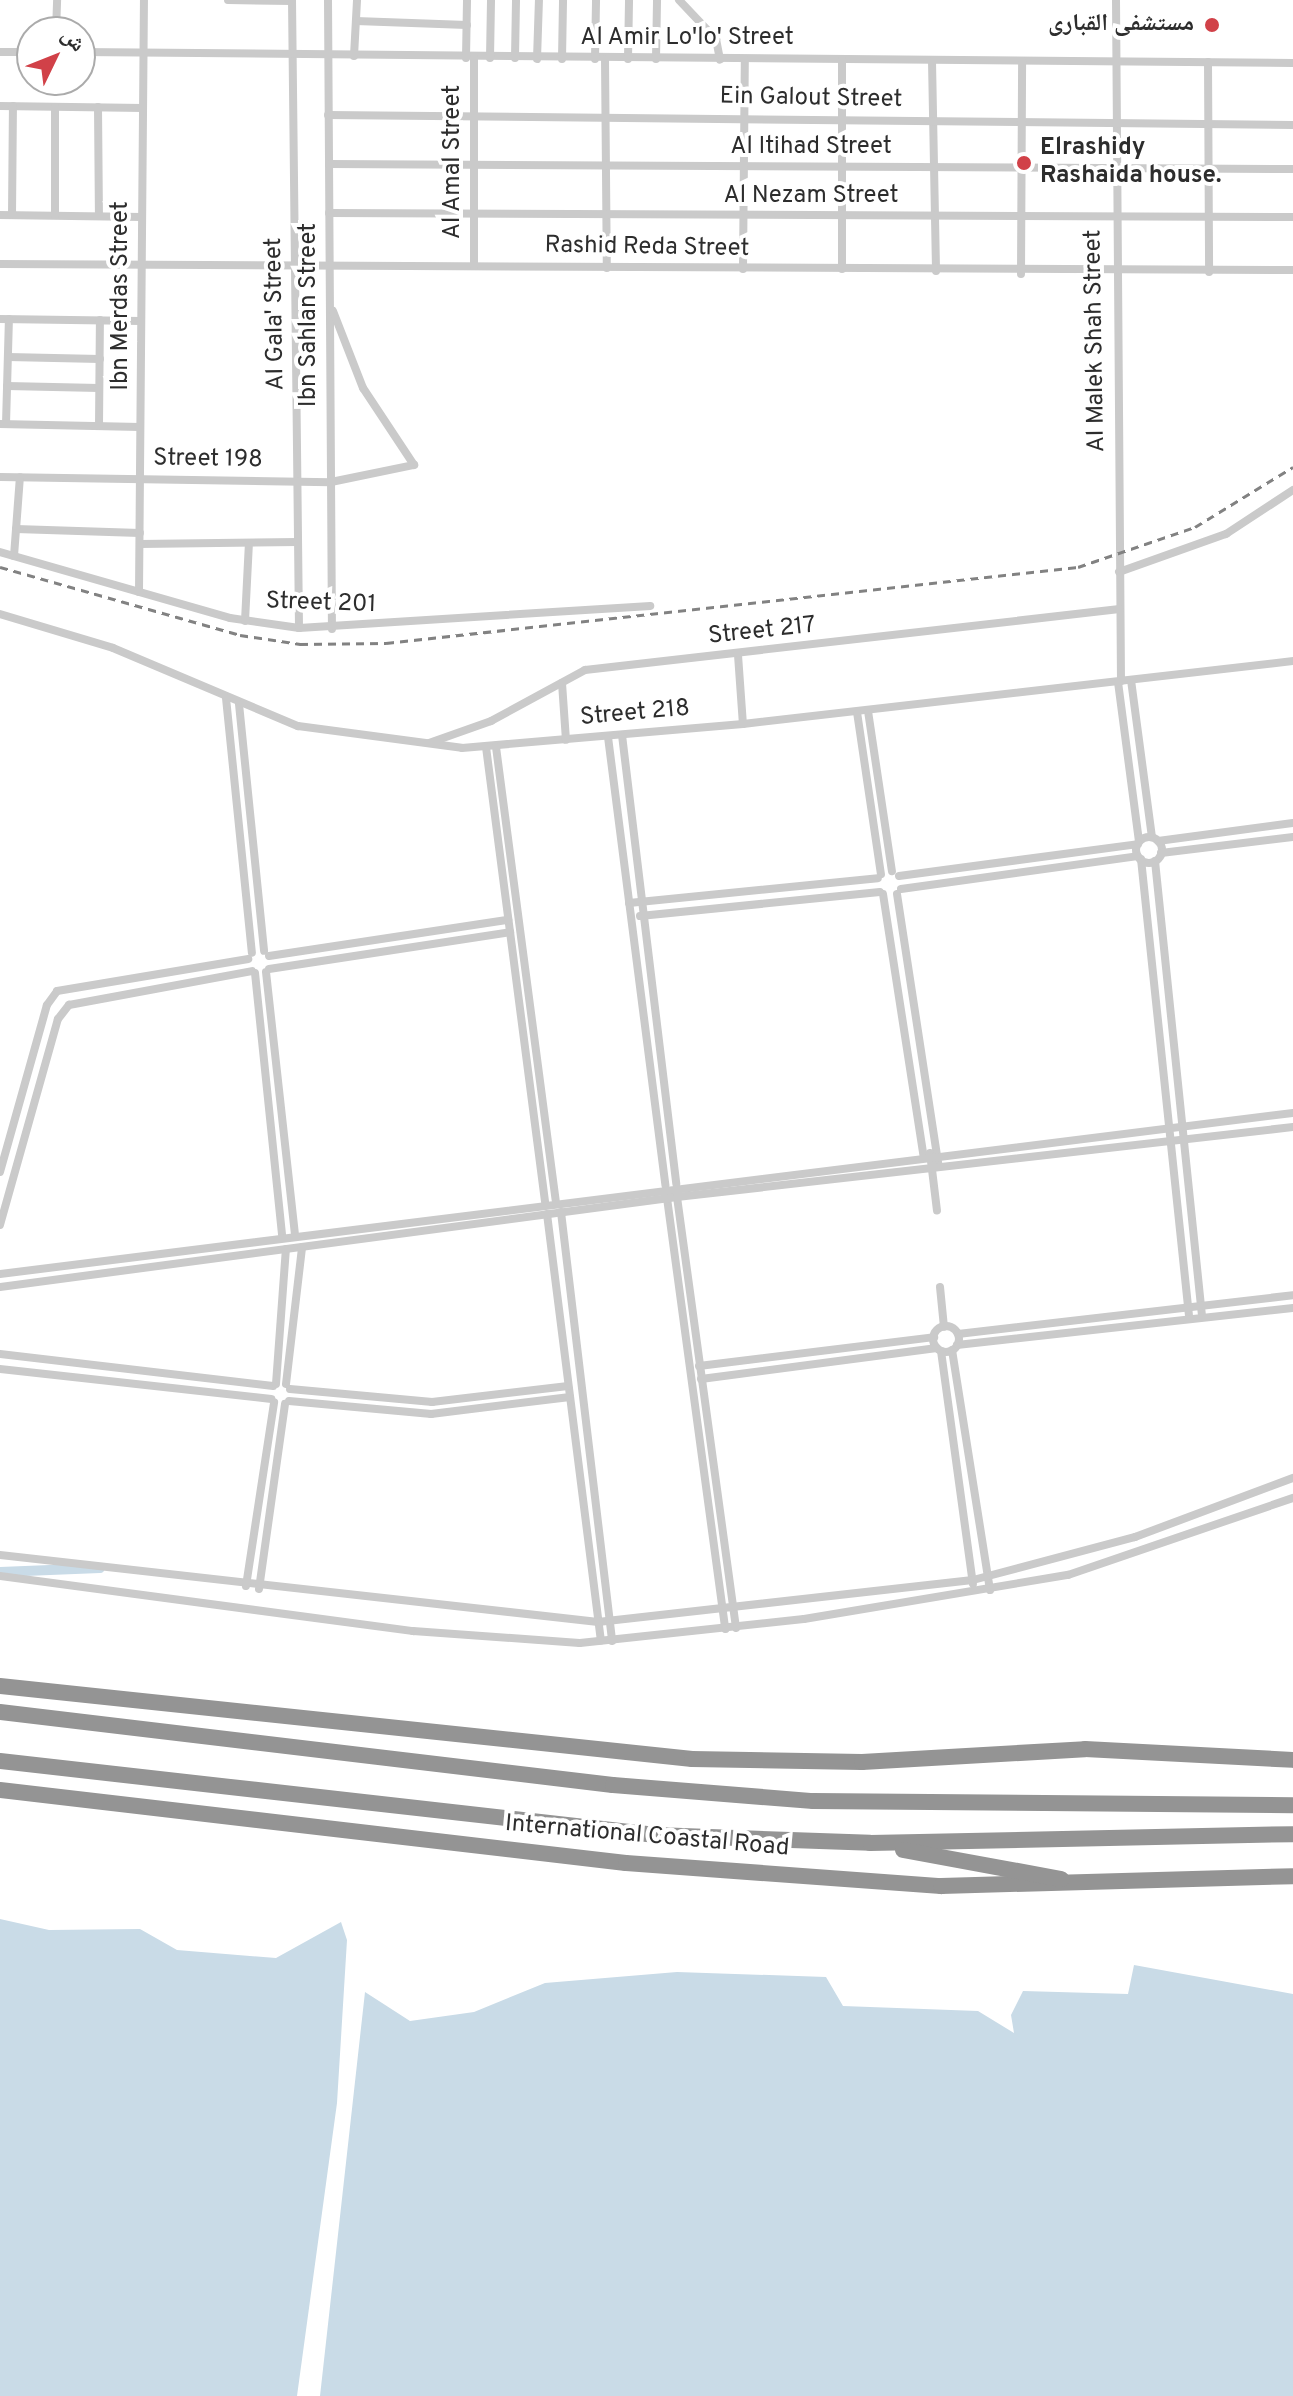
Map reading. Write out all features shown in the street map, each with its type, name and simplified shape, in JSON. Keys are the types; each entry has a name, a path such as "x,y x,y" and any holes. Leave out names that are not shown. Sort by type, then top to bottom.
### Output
{"highway":[{"path":"0,1686 692,1759 848,1762 1085,1749 1293,1760"},
{"name":"International Coastal Road","path":"0,1712 613,1785 813,1801 1293,1805"},
{"name":"International Coastal Road","path":"0,1761 640,1833 870,1843 1293,1834"},
{"name":"International Coastal Road","path":"0,1790 626,1863 983,1888 1293,1876"},
{"path":"870,1843 1079,1883"}],"street":[{"name":"Ibn Merdas Street","path":"139,592 144,0"},
{"path":"228,0 292,0"},
{"name":"Al Gala' Street","path":"292,0 299,628"},
{"name":"Ibn Sahlan Street","path":"328,0 332,629"},
{"path":"354,56 357,0"},
{"path":"457,0 467,0"},
{"name":"Al Amal Street","path":"467,0 475,117 474,266"},
{"path":"490,58 491,0"},
{"path":"515,58 516,0"},
{"path":"537,59 539,0"},
{"path":"562,59 563,0"},
{"path":"595,59 596,0"},
{"path":"628,59 629,0"},
{"path":"656,59 657,0"},
{"path":"679,0 716,39 720,60"},
{"name":"Al Malek Shah Street","path":"1116,0 1115,274 1123,681"},
{"path":"356,21 467,25"},
{"name":"Al Amir Lo'lo' Street","path":"96,52 537,59 1293,63"},
{"path":"605,59 607,268"},
{"path":"743,269 745,60"},
{"path":"842,60 842,269"},
{"path":"932,61 936,271"},
{"path":"1021,274 1022,61"},
{"path":"1208,62 1209,272"},
{"path":"0,106 143,108"},
{"path":"12,215 13,106"},
{"path":"55,107 55,215"},
{"path":"98,107 99,216"},
{"name":"Ein Galout Street","path":"328,115 1293,125"},
{"name":"Al Itihad Street","path":"329,164 1115,171 1293,169"},
{"name":"Al Nezam Street","path":"329,213 1115,220 1293,217"},
{"path":"0,215 142,217"},
{"name":"Rashid Reda Street","path":"0,264 330,270 474,266 842,269 1021,274 1293,270"},
{"name":"Street 198","path":"0,477 331,482 414,465 363,388 330,302"},
{"path":"140,427 3,424 8,357 4,319 141,321"},
{"path":"99,426 100,320"},
{"path":"8,357 100,359"},
{"path":"7,386 99,388"},
{"path":"14,556 20,477"},
{"path":"1119,572 1226,534 1293,490"},
{"path":"16,529 140,533"},
{"path":"140,544 298,542"},
{"path":"245,621 249,543"},
{"name":"Street 201","path":"0,552 245,621 299,628 332,629 650,606"},
{"name":"Street 217","path":"425,744 476,728 585,670 738,655 1120,609"},
{"name":"Street 218","path":"0,614 113,648 239,704 326,733 486,747 868,711 1293,661"},
{"path":"738,655 743,724"},
{"path":"1123,681 1158,857 1179,1140 1202,1314"},
{"path":"1123,681 1188,1310"},
{"path":"562,683 566,740"},
{"path":"226,698 250,956 282,1236"},
{"path":"239,704 295,1235"},
{"path":"868,711 899,892 937,1211"},
{"path":"857,712 881,893 930,1153"},
{"path":"622,735 676,1184"},
{"path":"608,737 665,1185"},
{"path":"486,747 545,1202"},
{"path":"496,747 556,1200"},
{"path":"629,903 879,876 1293,823"},
{"path":"631,917 899,892 1293,837"},
{"path":"503,882 514,880"},
{"path":"0,1172 47,1005 57,991 250,956 508,920"},
{"path":"0,1225 58,1019 69,1005 510,932"},
{"path":"640,985 652,984"},
{"path":"519,1006 530,1005"},
{"path":"0,1274 665,1185 1293,1113"},
{"path":"0,1287 672,1198 1293,1127"},
{"path":"672,1198 736,1628"},
{"path":"672,1198 725,1629"},
{"path":"561,1212 612,1641"},
{"path":"547,1214 601,1641"},
{"path":"242,1255 244,1241"},
{"path":"259,1589 287,1402 302,1247"},
{"path":"246,1586 273,1401 286,1249"},
{"path":"940,1287 944,1327"},
{"path":"701,1379 955,1348 1188,1310 1201,1304 1293,1295"},
{"path":"944,1327 958,1334 1188,1310 1202,1314 1293,1308"},
{"path":"699,1366 934,1337 944,1327"},
{"path":"958,1334 955,1348 990,1590"},
{"path":"934,1337 939,1350 974,1593"},
{"path":"0,1354 432,1402 568,1386"},
{"path":"0,1369 273,1401 431,1414 570,1397"},
{"path":"0,1555 259,1589 598,1622 734,1609 988,1577 1135,1537 1293,1478"},
{"path":"0,1576 413,1631 612,1641 736,1628 990,1590 1140,1553 1293,1498"}],"water":[{"path":"0,1919 49,1930 140,1929 177,1950 276,1958 341,1922 347,1940 337,2103 297,2396 0,2396"},
{"path":"1134,1965 1293,1994 1293,2396 320,2396 365,1992 410,2021 474,2012 545,1983 677,1972 826,1977 843,2006 978,2011 1014,2033 1011,2015 1023,1991 1128,1994"}],"waterway":[{"path":"0,1572 100,1568"}],"railway":[{"path":"0,567 240,635 300,644 386,643 1078,567 1195,527 1293,467"}],"place":[{"name":"مستشفى القبارى","path":"1212,25"},
{"name":"Elrashidy Rashaida house.","path":"1024,163"}]}
